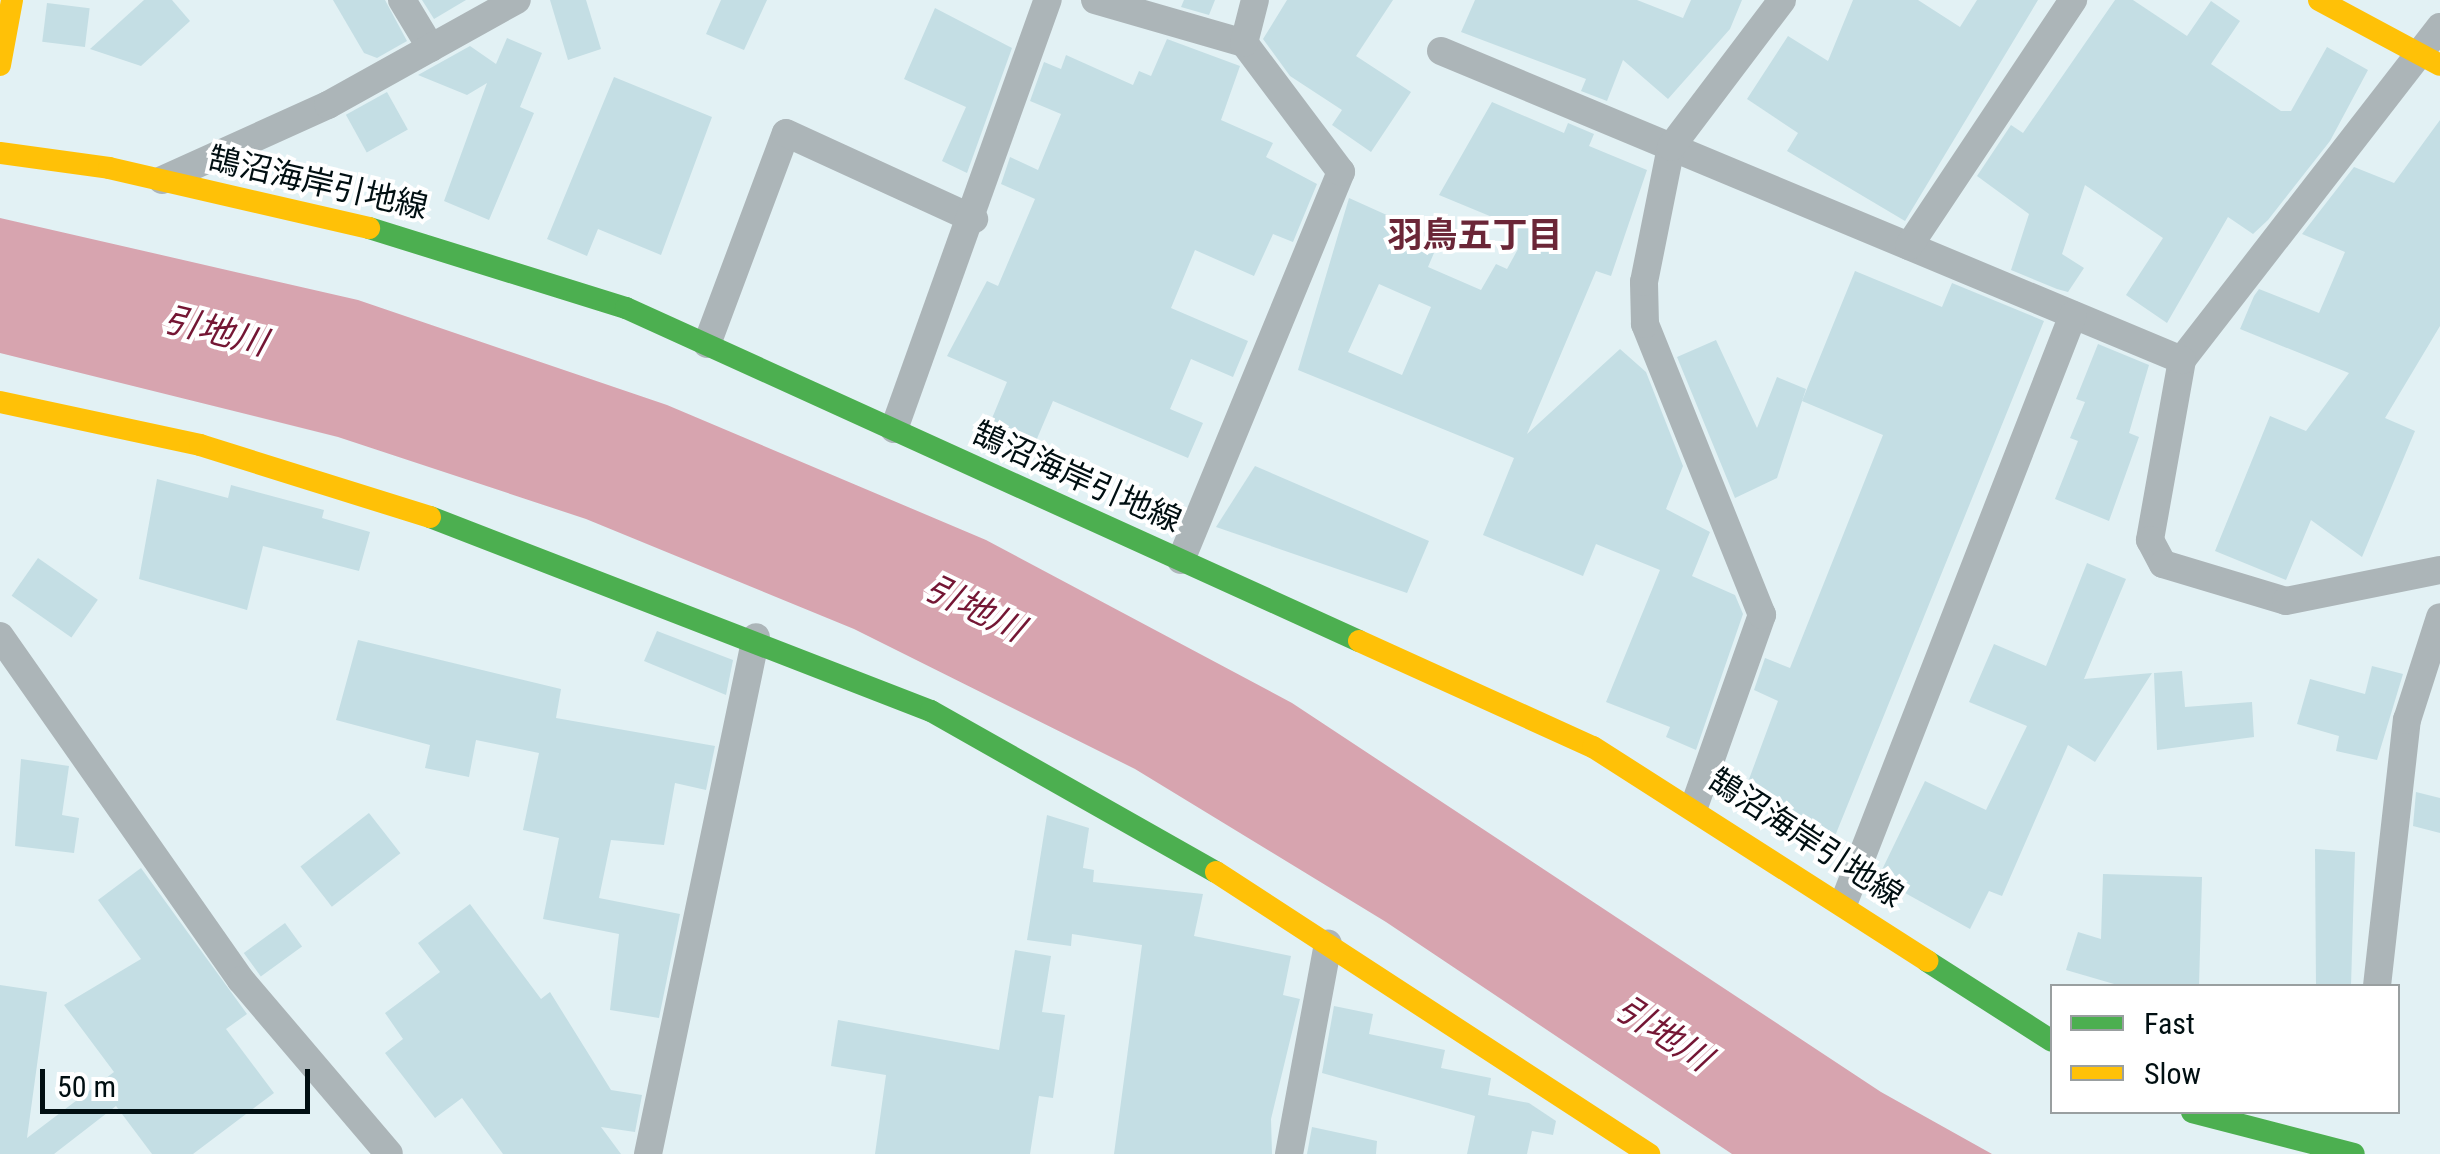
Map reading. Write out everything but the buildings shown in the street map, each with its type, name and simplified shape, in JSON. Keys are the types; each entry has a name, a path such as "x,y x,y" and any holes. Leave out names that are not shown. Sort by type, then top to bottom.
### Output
{"street":[{"path":"0,65 12,0"},
{"path":"402,0 431,48"},
{"path":"161,180 239,150 517,0"},
{"path":"894,429 974,219 1048,0"},
{"path":"1096,0 1244,44 1341,172 1181,560"},
{"path":"1244,44 1255,0"},
{"path":"1695,804 1762,615 1645,324 1644,282 1671,147 1782,0"},
{"path":"1909,246 2073,0"},
{"path":"2320,0 2430,61"},
{"path":"2440,27 2430,61 2182,360 2156,476 2150,540 2163,564 2286,601 2440,570"},
{"path":"1441,51 2182,360"},
{"path":"707,344 786,133 974,219"},
{"name":"鵠沼海岸引地線","path":"0,153 161,180 442,245 707,344 1593,747 1695,804 2050,1040"},
{"path":"1844,902 2073,315"},
{"path":"0,402 299,474 756,637 1002,746 1328,944 1650,1154"},
{"path":"2377,984 2407,720 2440,617"},
{"path":"0,636 241,980 390,1154"},
{"path":"648,1154 756,637"},
{"path":"1289,1154 1328,944"},
{"path":"2200,1114 2354,1154"}],"water":[{"name":"引地川","path":"0,218 358,300 667,405 986,540 1292,703 1881,1092 1992,1154 1732,1154 1386,922 1135,769 854,629 586,519 338,437 0,353"}],"traffic: fast":[{"path":"369,228 626,308 1359,641"},
{"path":"430,517 931,711 1216,872"},
{"path":"1927,961 2050,1040"},
{"path":"2200,1114 2354,1154"}],"traffic: slow":[{"path":"0,65 12,0"},
{"path":"2319,0 2440,65"},
{"path":"0,153 109,168 369,228"},
{"path":"0,402 200,445 430,517"},
{"path":"1359,641 1593,747 1927,961"},
{"path":"1216,872 1649,1154"}],"district":[{"name":"羽鳥五丁目","path":"1475,236"}]}
